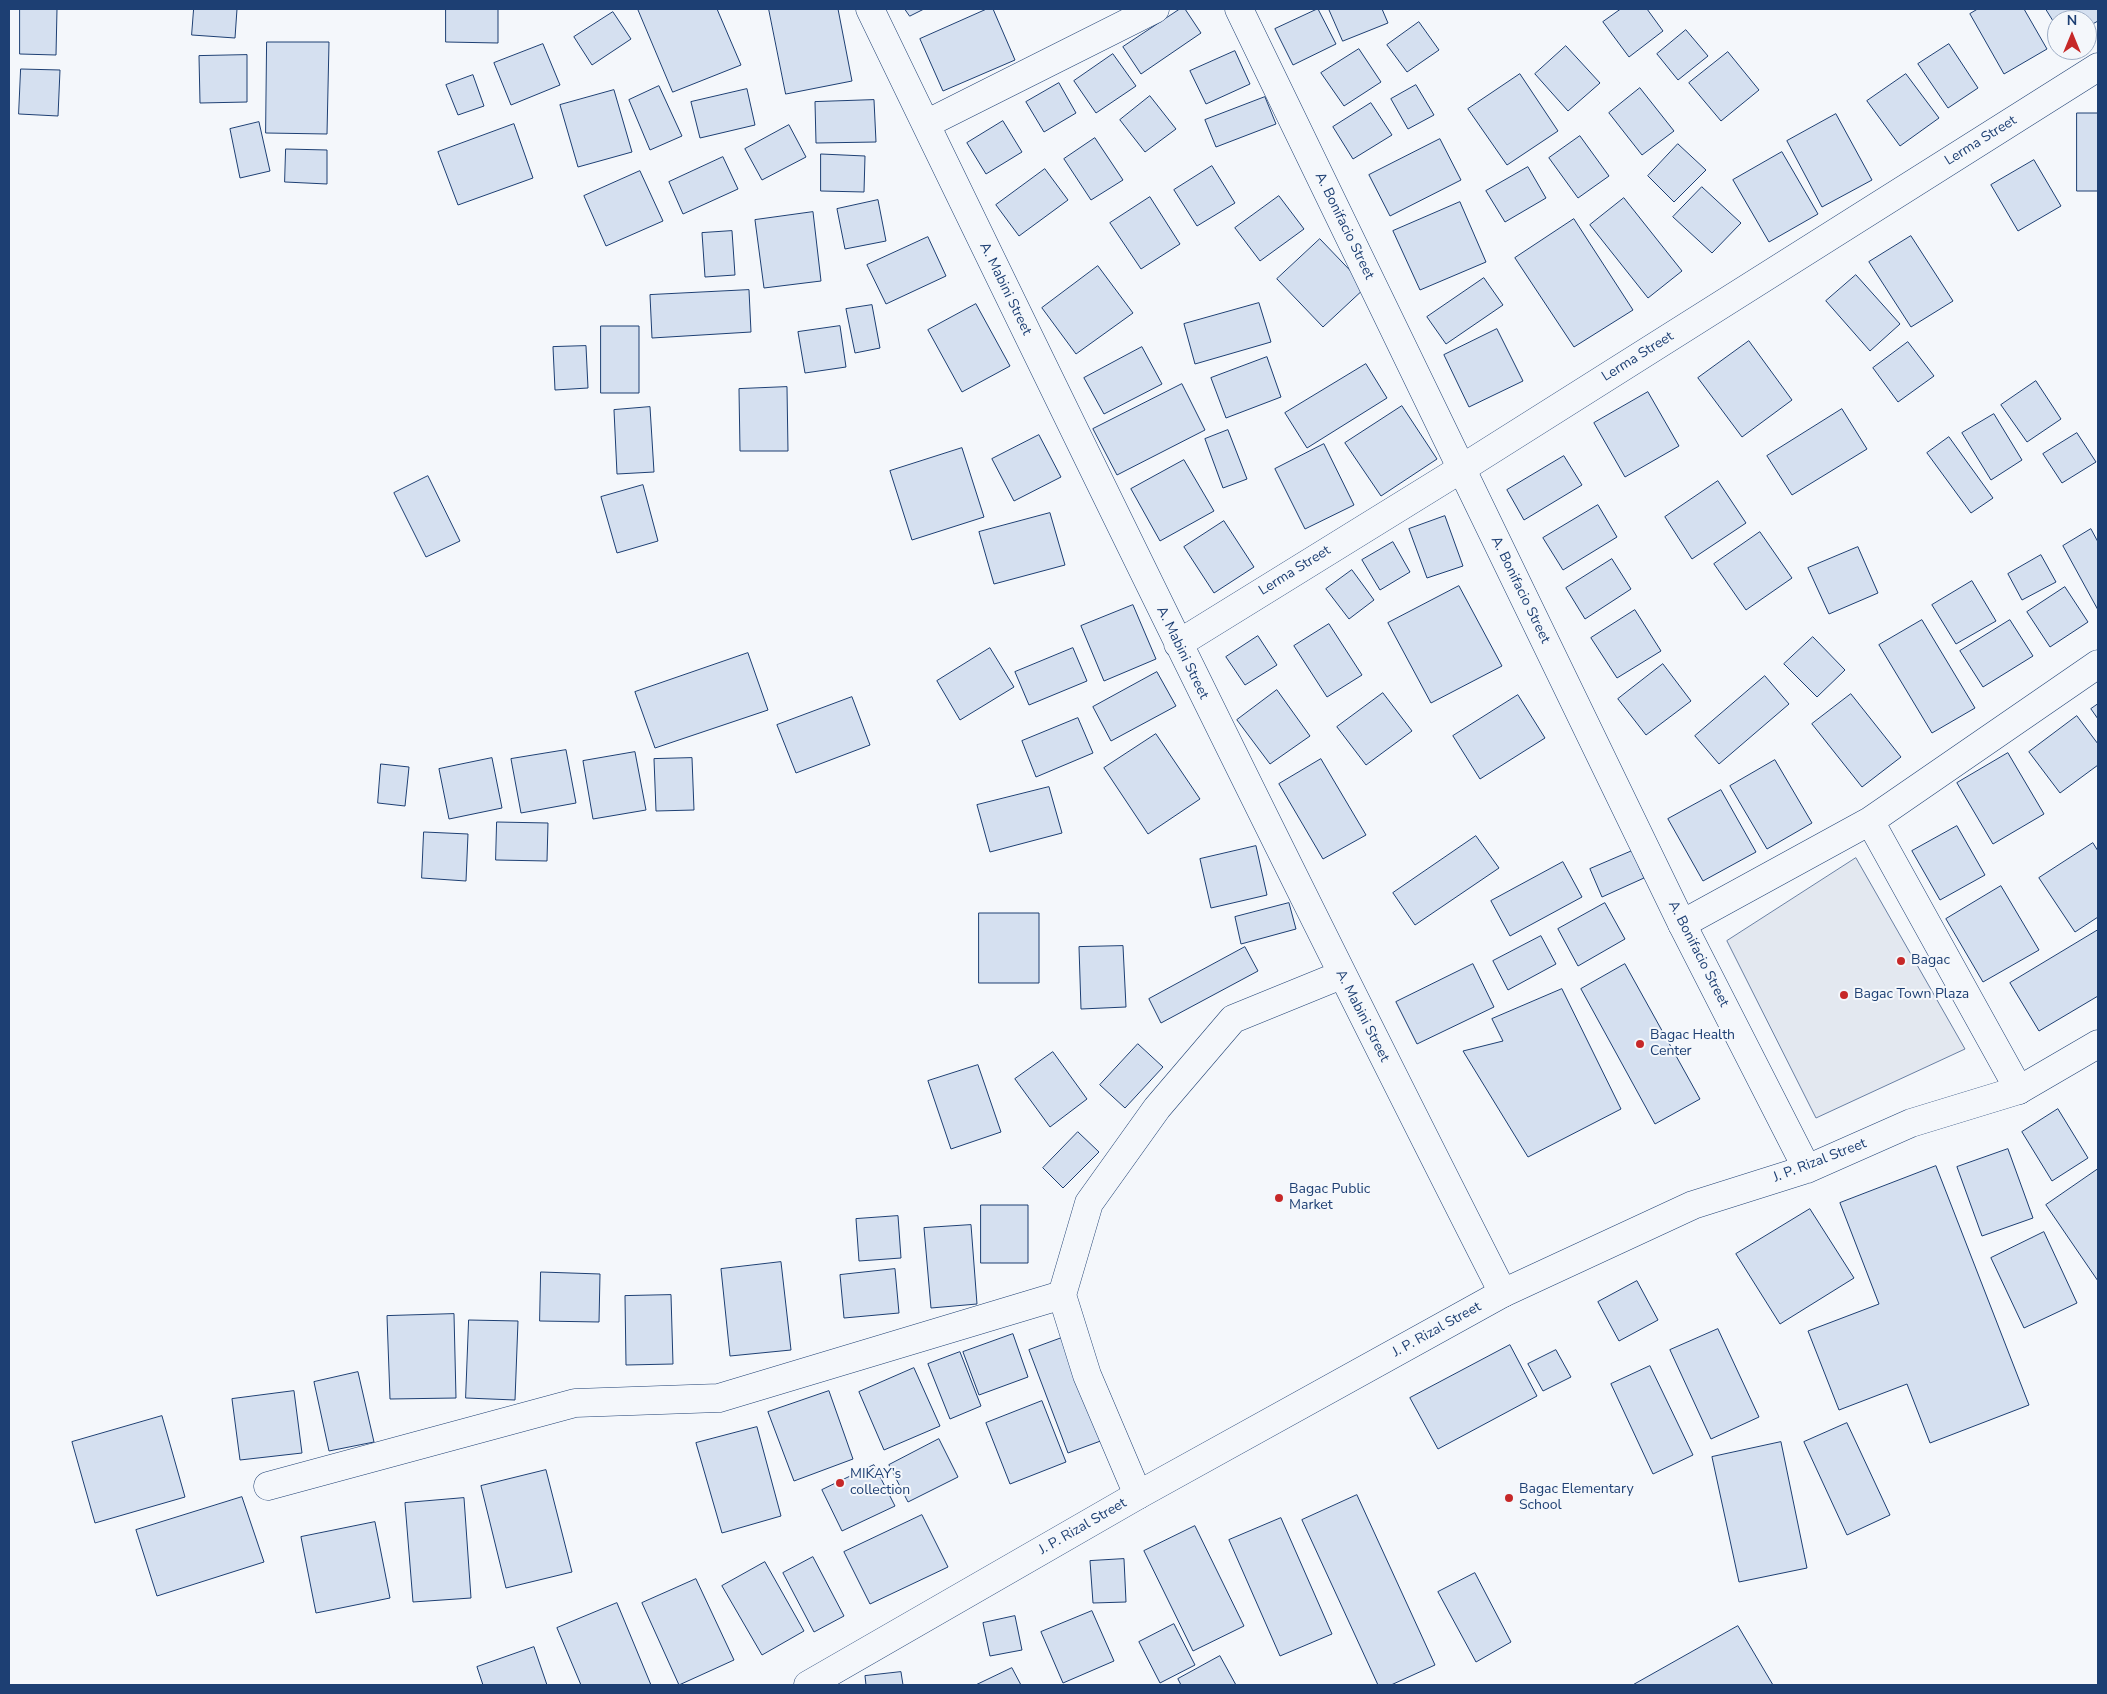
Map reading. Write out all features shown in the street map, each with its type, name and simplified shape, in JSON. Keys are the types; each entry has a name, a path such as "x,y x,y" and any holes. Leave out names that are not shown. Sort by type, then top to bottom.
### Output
{"street":[{"name":"A. Mabini Street","path":"870,9 1341,975 1503,1293"},
{"path":"926,124 1155,9"},
{"name":"A. Bonifacio Street","path":"1239,9 1682,924 1807,1169"},
{"name":"Lerma Street","path":"1178,644 1461,469 2098,67"},
{"path":"1682,924 1870,821 2098,664"},
{"path":"1870,821 2019,1090"},
{"path":"1138,1495 1087,1375 1062,1295 1089,1203 1157,1108 1233,1018 1341,975"},
{"name":"J. P. Rizal Street","path":"808,1685 1138,1495 1503,1293 1693,1205 1807,1169 1911,1123 2019,1090 2098,1044"},
{"path":"268,1486 575,1402 719,1398 1062,1295"}],"shaded area":[{"name":"Bagac Town Plaza","path":"1856,858 1965,1049 1816,1118 1727,941"}],"building":[{"path":"20,9 57,9 56,55 20,54"},
{"path":"194,9 237,9 235,38 192,35"},
{"path":"446,9 498,9 498,43 446,42"},
{"path":"638,9 717,9 741,65 673,92"},
{"path":"769,9 838,9 852,81 786,94"},
{"path":"905,9 924,9 910,16"},
{"path":"987,9 993,9 1015,60 943,91 920,39"},
{"path":"1180,9 1185,9 1201,33 1141,74 1123,47"},
{"path":"1318,9 1336,44 1293,65 1275,29"},
{"path":"1329,9 1382,9 1388,23 1343,41"},
{"path":"1621,9 1647,9 1663,31 1629,57 1603,22"},
{"path":"1978,9 2024,9 2047,49 2004,74 1970,14"},
{"path":"2046,9 2098,9 2098,21 2097,10 2047,11"},
{"path":"613,12 631,39 592,65 574,37"},
{"path":"1419,22 1439,50 1407,72 1387,45"},
{"path":"1686,30 1708,56 1678,80 1657,54"},
{"path":"267,42 329,42 327,134 266,133"},
{"path":"543,44 560,85 511,105 494,63"},
{"path":"1949,44 1978,88 1948,108 1918,64"},
{"path":"1566,46 1600,83 1568,111 1535,74"},
{"path":"1359,49 1381,82 1344,106 1321,73"},
{"path":"1235,51 1250,84 1206,104 1190,71"},
{"path":"1728,52 1759,90 1721,121 1689,83"},
{"path":"1113,54 1136,86 1096,113 1074,81"},
{"path":"247,55 247,102 200,103 199,56"},
{"path":"21,69 60,70 58,116 19,114"},
{"path":"1520,74 1558,131 1507,165 1468,109"},
{"path":"1906,74 1939,118 1900,146 1867,101"},
{"path":"473,75 484,106 458,115 446,85"},
{"path":"1059,83 1076,113 1044,132 1026,102"},
{"path":"1416,85 1434,115 1408,129 1391,99"},
{"path":"659,86 682,136 650,150 629,100"},
{"path":"1640,88 1674,131 1642,155 1609,113"},
{"path":"747,89 755,125 700,138 691,102"},
{"path":"614,90 632,152 578,167 560,105"},
{"path":"1150,96 1176,129 1145,152 1120,120"},
{"path":"1265,97 1276,124 1216,147 1205,120"},
{"path":"874,100 876,142 816,143 815,102"},
{"path":"1371,103 1392,135 1353,159 1333,127"},
{"path":"2077,113 2098,113 2098,191 2077,191"},
{"path":"1836,114 1872,180 1822,207 1787,141"},
{"path":"1003,121 1022,152 986,174 967,143"},
{"path":"259,122 270,171 240,178 230,129"},
{"path":"514,124 533,178 458,205 438,152"},
{"path":"789,125 806,157 762,180 745,149"},
{"path":"1580,136 1609,176 1578,198 1549,158"},
{"path":"1095,138 1123,180 1091,200 1064,159"},
{"path":"1440,139 1461,180 1390,216 1369,175"},
{"path":"1678,144 1706,170 1674,202 1648,176"},
{"path":"286,149 327,150 327,184 285,182"},
{"path":"1782,152 1818,214 1769,242 1733,180"},
{"path":"821,154 865,156 864,192 821,191"},
{"path":"723,157 738,189 683,214 669,182"},
{"path":"2034,160 2061,206 2018,231 1991,185"},
{"path":"1212,166 1235,203 1197,226 1174,190"},
{"path":"1528,167 1546,198 1505,222 1486,191"},
{"path":"1045,169 1068,200 1019,236 996,205"},
{"path":"640,171 663,221 606,246 584,196"},
{"path":"1702,187 1741,223 1712,253 1673,217"},
{"path":"1279,196 1304,229 1260,261 1235,228"},
{"path":"1150,197 1180,244 1141,269 1110,223"},
{"path":"1624,198 1682,271 1648,298 1590,225"},
{"path":"878,200 886,241 845,249 837,209"},
{"path":"1460,202 1486,262 1420,290 1393,231"},
{"path":"813,212 821,281 764,288 755,220"},
{"path":"1574,219 1633,310 1574,347 1515,258"},
{"path":"732,231 735,275 705,277 702,233"},
{"path":"1911,236 1953,301 1911,327 1869,262"},
{"path":"928,237 946,276 886,304 867,265"},
{"path":"1320,239 1366,287 1323,327 1277,279"},
{"path":"1098,266 1133,313 1076,354 1042,308"},
{"path":"1856,275 1900,324 1870,351 1826,301"},
{"path":"1484,278 1503,305 1446,344 1427,317"},
{"path":"749,290 751,332 652,338 650,295"},
{"path":"1259,303 1271,342 1195,364 1184,324"},
{"path":"976,304 1010,366 962,392 928,330"},
{"path":"872,305 880,348 855,353 846,309"},
{"path":"601,326 639,326 639,393 601,393"},
{"path":"840,326 846,367 805,373 798,332"},
{"path":"1497,329 1523,381 1469,407 1444,355"},
{"path":"1749,341 1792,400 1742,437 1698,378"},
{"path":"1908,342 1934,376 1898,402 1873,368"},
{"path":"586,346 588,388 555,390 553,347"},
{"path":"1142,347 1162,384 1104,414 1084,378"},
{"path":"1267,357 1281,397 1226,418 1211,378"},
{"path":"1366,364 1387,398 1307,448 1285,413"},
{"path":"2036,381 2061,419 2027,442 2001,405"},
{"path":"1182,384 1205,430 1117,475 1093,429"},
{"path":"787,387 788,451 740,451 739,389"},
{"path":"1648,392 1679,446 1625,477 1594,423"},
{"path":"1402,406 1437,459 1381,496 1345,443"},
{"path":"650,407 654,472 617,474 614,410"},
{"path":"1842,409 1867,449 1792,495 1767,456"},
{"path":"1994,414 2022,460 1991,480 1962,433"},
{"path":"1228,430 1247,479 1223,488 1205,439"},
{"path":"2077,433 2096,462 2062,483 2043,454"},
{"path":"1039,435 1061,477 1014,501 992,459"},
{"path":"1949,437 1993,498 1971,513 1927,453"},
{"path":"1324,444 1354,505 1305,529 1275,469"},
{"path":"962,448 984,517 912,540 890,471"},
{"path":"1564,456 1582,485 1524,520 1507,490"},
{"path":"1184,460 1214,511 1160,541 1131,489"},
{"path":"428,476 460,541 426,557 394,493"},
{"path":"1718,481 1746,523 1692,559 1665,517"},
{"path":"643,485 658,541 617,553 601,497"},
{"path":"1598,505 1617,537 1563,570 1543,538"},
{"path":"1050,513 1065,565 994,584 979,532"},
{"path":"1445,516 1463,566 1427,578 1409,529"},
{"path":"1224,521 1254,567 1214,593 1184,547"},
{"path":"2091,529 2098,542 2098,610 2063,546"},
{"path":"1760,532 1792,578 1746,610 1714,564"},
{"path":"1393,542 1410,572 1380,590 1362,560"},
{"path":"1858,547 1878,593 1829,614 1808,568"},
{"path":"2041,555 2056,582 2022,600 2008,574"},
{"path":"1612,559 1631,589 1585,619 1566,588"},
{"path":"1352,570 1374,600 1349,619 1326,589"},
{"path":"1972,581 1996,621 1956,644 1932,605"},
{"path":"1459,586 1502,666 1431,703 1388,623"},
{"path":"2065,587 2088,622 2050,647 2027,612"},
{"path":"1133,605 1156,659 1104,681 1081,626"},
{"path":"1635,610 1661,651 1617,678 1591,638"},
{"path":"1922,620 1975,708 1932,733 1879,645"},
{"path":"2010,620 2033,656 1983,687 1960,651"},
{"path":"1329,624 1362,675 1327,697 1294,646"},
{"path":"1258,636 1277,665 1245,685 1226,657"},
{"path":"1813,637 1845,670 1817,697 1784,664"},
{"path":"990,648 1014,687 960,720 937,681"},
{"path":"1073,648 1087,681 1029,705 1015,672"},
{"path":"748,653 768,710 655,748 635,692"},
{"path":"1663,664 1691,701 1646,735 1618,699"},
{"path":"1157,672 1176,706 1111,741 1093,707"},
{"path":"1765,676 1789,704 1719,764 1695,736"},
{"path":"1277,690 1310,736 1270,764 1237,720"},
{"path":"1383,693 1412,731 1366,765 1337,727"},
{"path":"1851,694 1901,757 1862,787 1812,724"},
{"path":"1518,695 1545,738 1480,779 1453,736"},
{"path":"852,697 870,745 796,773 777,725"},
{"path":"2098,704 2098,719 2091,709"},
{"path":"2077,716 2098,744 2098,765 2060,793 2029,752"},
{"path":"1078,718 1093,753 1036,777 1022,741"},
{"path":"1156,734 1200,799 1148,834 1104,768"},
{"path":"566,750 576,803 521,813 511,759"},
{"path":"635,752 646,810 593,819 583,761"},
{"path":"2008,753 2044,814 1993,844 1957,783"},
{"path":"492,758 502,808 449,819 439,769"},
{"path":"692,758 694,810 656,811 654,759"},
{"path":"1321,759 1366,835 1323,859 1279,784"},
{"path":"1775,760 1812,823 1767,849 1730,786"},
{"path":"381,764 409,767 405,806 378,803"},
{"path":"1049,787 1062,833 990,852 977,805"},
{"path":"1721,790 1756,852 1703,881 1668,819"},
{"path":"497,822 548,823 547,861 496,860"},
{"path":"1957,826 1985,875 1940,900 1912,851"},
{"path":"424,832 468,834 466,881 422,878"},
{"path":"1476,836 1499,868 1415,925 1393,893"},
{"path":"2093,843 2098,851 2098,917 2075,932 2039,878"},
{"path":"1256,846 1267,895 1211,908 1200,859"},
{"path":"1632,851 1644,878 1602,897 1590,869"},
{"path":"1563,862 1582,897 1510,936 1491,901"},
{"path":"2001,886 2039,950 1983,982 1946,919"},
{"path":"1289,903 1296,929 1241,944 1235,917"},
{"path":"1605,903 1625,939 1578,966 1558,929"},
{"path":"979,913 1039,913 1039,983 979,983"},
{"path":"2098,930 2098,996 2039,1031 2010,983"},
{"path":"1541,936 1556,964 1508,990 1493,961"},
{"path":"1123,946 1126,1007 1081,1009 1079,947"},
{"path":"1245,947 1258,971 1161,1023 1149,999"},
{"path":"1473,964 1494,1007 1417,1044 1396,1002"},
{"name":"Bagac Health Center","path":"1625,964 1700,1099 1655,1124 1581,989"},
{"path":"1562,989 1621,1109 1528,1157 1463,1051 1503,1041 1492,1019"},
{"path":"1138,1044 1163,1067 1125,1108 1100,1085"},
{"path":"1053,1052 1087,1099 1050,1127 1015,1079"},
{"path":"978,1065 1001,1132 951,1149 928,1081"},
{"path":"2058,1109 2088,1158 2052,1181 2022,1132"},
{"path":"1078,1132 1099,1152 1063,1188 1043,1168"},
{"path":"2008,1149 2033,1218 1982,1236 1957,1167"},
{"path":"1936,1166 2029,1405 1930,1443 1907,1384 1839,1410 1808,1331 1879,1304 1840,1203"},
{"path":"2098,1169 2098,1281 2046,1205"},
{"path":"981,1205 1028,1205 1028,1263 981,1263"},
{"path":"1810,1209 1854,1278 1780,1324 1736,1254"},
{"path":"898,1216 901,1258 859,1261 856,1219"},
{"path":"971,1225 977,1304 931,1308 924,1228"},
{"path":"2044,1232 2077,1303 2024,1328 1991,1258"},
{"path":"781,1262 791,1350 730,1356 721,1269"},
{"path":"895,1269 899,1313 844,1318 840,1275"},
{"path":"541,1272 600,1274 599,1322 540,1321"},
{"path":"1637,1281 1658,1320 1619,1341 1598,1302"},
{"path":"671,1295 673,1364 626,1365 625,1296"},
{"path":"454,1314 456,1398 390,1399 387,1316"},
{"path":"469,1320 518,1321 515,1400 466,1398"},
{"path":"1718,1329 1759,1417 1711,1439 1670,1350"},
{"path":"1013,1334 1028,1377 979,1395 963,1352"},
{"path":"1067,1336 1106,1439 1068,1453 1029,1350"},
{"path":"1510,1345 1537,1396 1438,1449 1410,1398"},
{"path":"1556,1350 1571,1377 1543,1391 1528,1364"},
{"path":"960,1352 981,1406 950,1419 928,1364"},
{"path":"1650,1366 1693,1455 1653,1474 1611,1384"},
{"path":"914,1368 940,1426 884,1450 859,1392"},
{"path":"358,1372 374,1442 329,1451 314,1382"},
{"path":"294,1391 302,1453 240,1460 232,1399"},
{"path":"829,1391 853,1459 794,1481 768,1412"},
{"path":"1042,1401 1066,1462 1010,1484 986,1423"},
{"path":"162,1416 185,1497 95,1523 72,1442"},
{"path":"1847,1423 1890,1515 1847,1535 1804,1442"},
{"path":"757,1427 781,1516 722,1533 696,1443"},
{"path":"939,1439 958,1477 908,1502 889,1465"},
{"path":"1781,1442 1807,1568 1739,1582 1712,1457"},
{"path":"874,1465 895,1506 842,1531 822,1490"},
{"path":"546,1470 572,1572 506,1588 481,1486"},
{"path":"1357,1495 1435,1665 1391,1685 1378,1685 1302,1520"},
{"path":"242,1497 264,1562 157,1596 136,1530"},
{"path":"464,1498 471,1598 413,1602 405,1503"},
{"path":"922,1515 948,1567 870,1604 844,1552"},
{"path":"1281,1518 1332,1634 1280,1656 1229,1540"},
{"path":"375,1522 390,1598 316,1613 301,1537"},
{"path":"1195,1526 1244,1626 1193,1651 1144,1551"},
{"path":"813,1557 844,1616 814,1632 783,1573"},
{"path":"1124,1559 1126,1602 1093,1603 1090,1561"},
{"path":"765,1562 804,1631 762,1655 722,1586"},
{"path":"1475,1573 1511,1642 1476,1662 1438,1592"},
{"path":"696,1579 734,1660 679,1685 642,1603"},
{"path":"617,1603 651,1685 581,1685 557,1628"},
{"path":"1092,1611 1114,1661 1063,1683 1041,1632"},
{"path":"1015,1616 1022,1650 990,1656 983,1623"},
{"path":"1174,1624 1195,1665 1160,1683 1139,1642"},
{"path":"1738,1626 1773,1685 1633,1685"},
{"path":"534,1647 547,1685 483,1685 477,1667"},
{"path":"1220,1656 1236,1685 1181,1685 1178,1679"},
{"path":"1012,1668 1021,1685 976,1685"},
{"path":"901,1672 903,1685 866,1685 865,1676"}],"place":[{"name":"Bagac","path":"1901,961"},
{"name":"Bagac Town Plaza","path":"1844,995"},
{"name":"Bagac Health Center","path":"1640,1044"},
{"name":"Bagac Public Market","path":"1279,1198"},
{"name":"MIKAY’s collection","path":"840,1483"},
{"name":"Bagac Elementary School","path":"1509,1498"}]}
